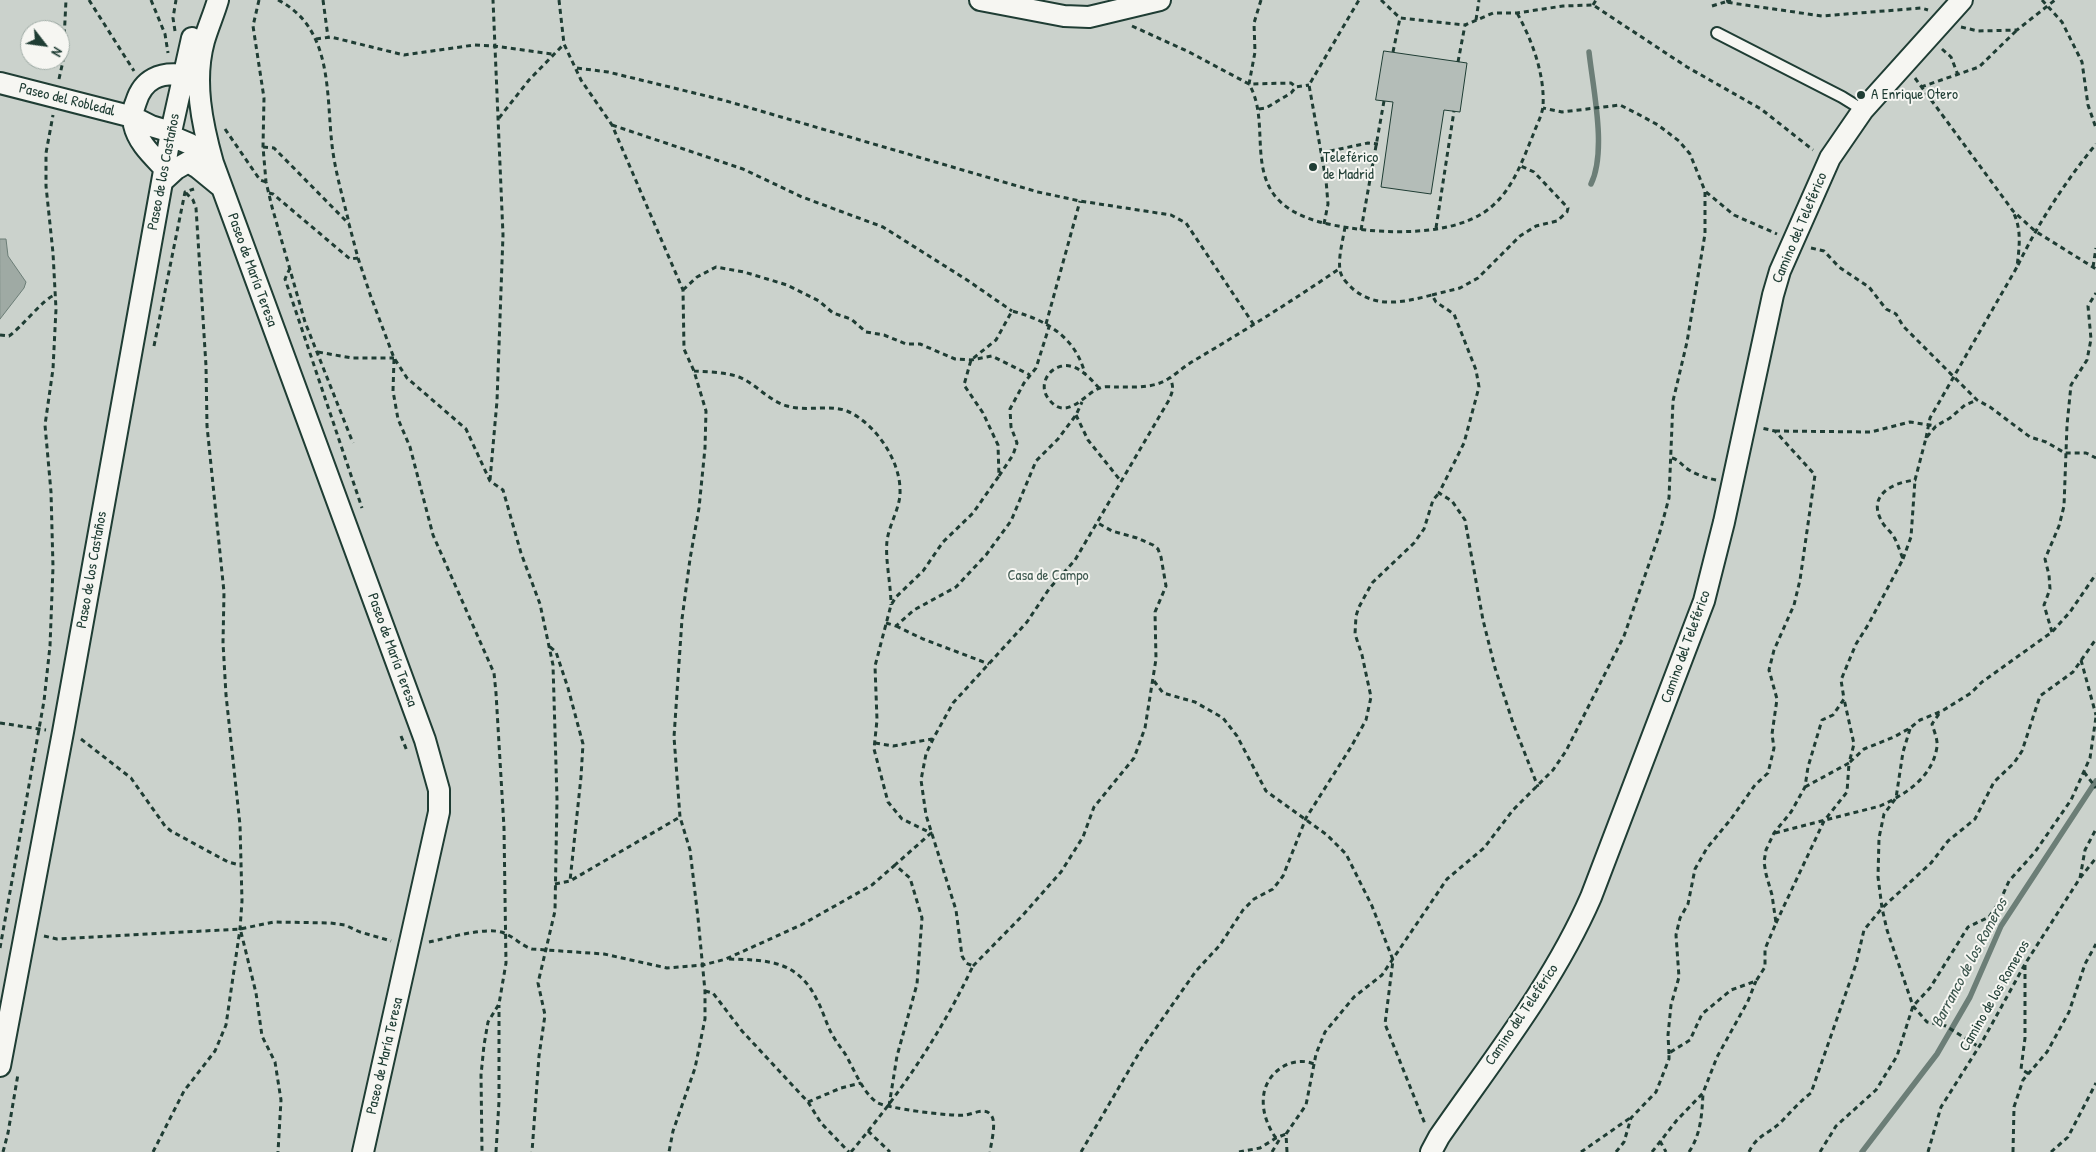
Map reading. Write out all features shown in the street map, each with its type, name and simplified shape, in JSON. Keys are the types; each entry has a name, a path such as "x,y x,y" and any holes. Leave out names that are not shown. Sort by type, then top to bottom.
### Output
{"street":[{"path":"184,76 188,54 206,0"},
{"path":"184,76 204,42 218,0"},
{"path":"980,0 1064,16 1089,17 1160,0"},
{"name":"Camino del Teleférico","path":"1435,1144 1546,981 1582,918 1591,897 1704,601 1724,522 1744,424 1780,271 1830,158 1862,110 1962,0"},
{"path":"184,76 157,76 143,86 139,92 133,117 134,126 163,179 188,162 222,187"},
{"name":"Paseo de María Teresa","path":"184,76 202,109 206,139 213,163 421,730 439,790 439,812 421,945 363,1152"},
{"name":"Paseo de los Castaños","path":"0,1066 63,732 171,134 184,76"},
{"name":"Paseo del Robledal","path":"0,82 133,117 185,141 213,163"}],"lane":[{"path":"1717,33 1842,97 1862,110"}],"path":[{"path":"0,948 40,729 50,646 53,567 51,492 45,425 53,368 55,295 46,186 46,153 63,61 66,0"},
{"path":"89,0 143,86"},
{"path":"151,0 184,76"},
{"path":"259,0 253,26 264,98 263,147 266,182 306,322 353,443"},
{"path":"278,0 292,8 300,16 316,39 323,57 332,148 349,224 358,258 394,358 407,378 466,429 490,481 503,490 521,553 540,604 550,647 553,666 556,734 555,911 538,983 545,1015 539,1056 532,1152"},
{"path":"323,0 328,37"},
{"path":"490,481 497,401 503,235 493,0"},
{"path":"559,0 564,44 582,80 612,125 683,290 684,349 694,371 706,411 705,448 699,508 682,619 674,737 680,817 690,850 703,965 705,1019 695,1068 673,1131 669,1152"},
{"path":"1261,0 1254,23 1255,52 1249,84 1254,92 1259,109 1263,171 1268,185 1276,197 1297,213 1324,224 1361,230 1414,230 1451,226 1482,213 1503,197 1521,166 1543,108 1538,64 1528,32 1516,13"},
{"path":"1324,224 1328,204 1309,85 1359,0"},
{"path":"1381,0 1400,18 1465,25 1492,14 1516,13 1563,6 1593,6 1687,67 1761,109 1810,149 1830,158"},
{"path":"1476,20 1479,0"},
{"path":"1593,6 1596,0"},
{"path":"1712,6 1731,0"},
{"path":"2042,0 2062,22 2082,62 2088,105 2096,128"},
{"path":"1921,87 1979,67 2017,30 2055,0"},
{"path":"1725,2 1822,16 1921,8 1929,10 1939,25 1958,75"},
{"path":"1117,11 1121,20 1189,52 1249,84 1291,83 1296,87"},
{"path":"1393,52 1400,18"},
{"path":"1458,62 1465,25"},
{"path":"1939,25 1959,26 1978,31 2017,30"},
{"path":"316,39 328,37 404,54 450,47 494,46 552,54"},
{"path":"499,118 552,54 564,44"},
{"path":"1901,66 1914,77 2013,211 2035,231 2095,268 2096,248"},
{"path":"576,67 608,72 722,100 1038,192 1171,215 1186,223 1254,325"},
{"path":"1259,109 1266,108 1291,93 1296,87 1309,85"},
{"path":"1361,230 1378,144 1384,101"},
{"path":"1272,1152 1306,1105 1316,1054 1325,1032 1354,997 1382,975 1447,879 1484,848 1513,810 1538,787 1566,751 1624,636 1669,498 1674,401 1687,342 1705,234 1705,191 1690,154 1679,141 1658,125 1620,105 1562,112 1543,108"},
{"path":"202,109 212,112 218,118 260,180 266,182"},
{"path":"1436,228 1454,111"},
{"path":"612,125 743,169 802,196 883,227 1012,311 1026,315 1058,331 1067,339 1083,365 1086,374"},
{"path":"1321,153 1368,143 1378,144"},
{"path":"1689,1152 1696,1142 1702,1116 1703,1092 1717,1057 1765,967 1765,949 1824,821 1847,792 1848,763 1854,744 1841,680 1856,644 1903,559 1911,537 1915,480 1930,418 2017,267 2035,231 2070,177 2096,144"},
{"path":"263,147 274,148 349,224"},
{"path":"1345,227 1339,269 1348,284 1367,298 1383,302 1402,302 1460,288 1478,278 1520,236 1536,226 1557,221 1567,212 1568,208 1534,172 1521,166"},
{"path":"153,1152 184,1091 215,1050 226,1025 240,929 242,901 240,826 226,695 223,643 224,592 208,426 196,208 193,200 185,192 163,179"},
{"path":"185,192 192,189 202,189"},
{"path":"1705,191 1734,215 1793,241 1824,251 1839,267 1869,287 1875,298 1886,309 1896,314 1903,326 1977,400 1990,407 2030,437 2046,442 2065,453 2086,453 2096,458"},
{"path":"269,193 273,194 350,259 358,258"},
{"path":"891,605 896,597 923,571 942,542 972,513 1013,455 1018,443 1011,427 1010,409 1036,368 1080,200"},
{"path":"2013,211 2018,223 2020,240 2017,267"},
{"path":"683,290 697,277 716,267 744,272 787,285 819,301 832,313 851,319 866,332 884,335 906,344 920,344 955,359 971,360 992,356 1030,375"},
{"path":"290,268 284,279 364,513"},
{"path":"1100,388 1086,374 1073,367 1059,366 1048,374 1044,387 1049,400 1061,407 1082,402 1100,388 1157,384 1170,378 1189,363 1254,325 1339,269"},
{"path":"2052,632 2044,605 2050,589 2049,575 2044,558 2059,526 2064,506 2065,453 2071,386 2087,360 2091,339 2088,306 2096,293"},
{"path":"2,335 10,336 49,298 55,295"},
{"path":"1081,1152 1142,1048 1196,971 1220,944 1243,910 1254,899 1273,889 1283,876 1306,818 1366,720 1371,697 1362,655 1355,634 1356,616 1359,607 1372,583 1414,543 1424,529 1433,500 1439,493 1464,444 1479,387 1476,370 1458,320 1450,309 1436,302 1432,295"},
{"path":"999,476 998,445 983,413 964,385 971,360 996,340 1012,311"},
{"path":"317,352 352,358 394,358"},
{"path":"394,358 393,390 398,419 410,447 433,535 494,673 504,828 504,933 506,963 499,1004 499,1101 496,1152"},
{"path":"694,371 739,377 779,404 798,409 836,408 847,411 872,429 890,455 898,476 901,491 887,539 886,554 891,588 891,605 875,666 877,720 874,749 881,782 888,802 902,819 931,833"},
{"path":"972,966 966,963 962,956 956,910 943,865 931,833 922,797 921,780 926,754 953,703 1027,622 1048,589 1075,560 1120,480 1169,400 1173,392 1173,384 1170,378"},
{"path":"1926,438 1936,426 1950,418 1965,405 1977,400"},
{"path":"896,626 914,610 956,587 986,555 1011,521 1036,461 1058,439 1076,415 1082,402"},
{"path":"1076,415 1088,440 1120,480"},
{"path":"1744,424 1775,431 1871,432 1910,422 1936,426"},
{"path":"1669,1059 1670,1005 1679,977 1676,935 1680,918 1688,904 1696,869 1706,848 1731,819 1755,785 1768,773 1774,748 1772,734 1777,699 1769,670 1774,650 1794,606 1800,580 1815,475 1775,431"},
{"path":"1672,458 1677,459 1686,469 1707,478 1719,481 1721,473"},
{"path":"1903,559 1894,536 1884,524 1878,510 1878,501 1886,489 1902,482 1915,480"},
{"path":"1439,493 1452,501 1465,520 1483,620 1495,668 1513,723 1538,787"},
{"path":"705,991 713,993 742,1031 808,1102 821,1123 850,1152 889,1106 910,1077 944,1023 972,966 1024,915 1061,872 1083,837 1094,807 1134,758 1145,728 1154,680 1156,659 1155,612 1166,586 1158,549 1138,538 1112,531 1096,522"},
{"path":"1805,787 1848,763 1864,749 1894,737 1920,720 1942,711 1972,693 1995,673 2052,632 2070,612 2096,574"},
{"path":"886,623 922,639 989,664"},
{"path":"1749,1152 1754,1141 1779,1123 1811,1093 1856,964 1864,930 1882,908 1920,874 1948,841 1975,819 1994,782 2014,763 2022,751 2040,696 2073,672 2096,639"},
{"path":"550,647 556,652 583,744 570,881"},
{"path":"1820,1152 1836,1126 1876,1090 1891,1069 1905,1034 1913,1006 1930,988 1968,928 1989,917 2000,901 2009,881 2035,852 2070,800 2090,758 2096,716 2081,660"},
{"path":"1154,680 1163,693 1195,702 1223,718 1237,736 1266,791 1306,818 1346,854 1372,906 1393,960 1385,1024 1427,1130 1435,1144"},
{"path":"1776,923 1764,862 1766,850 1774,833 1791,812 1805,787 1808,767 1822,720 1833,715 1844,699"},
{"path":"1774,833 1880,806 1916,785 1930,769 1938,745 1932,724 1942,711"},
{"path":"0,723 74,735 131,778 171,831 228,862 240,865"},
{"path":"1910,728 1903,752 1896,798 1884,814 1880,838 1878,878 1882,908 1887,930 1913,1006 1927,1022 1946,1026 1979,1047"},
{"path":"401,735 408,754"},
{"path":"875,742 893,746 933,738"},
{"path":"2084,771 2096,788"},
{"path":"555,884 570,881 646,839 680,817"},
{"path":"2080,878 2085,850 2096,829"},
{"path":"40,936 57,939 240,929 274,922 330,923 346,925 360,932 398,943 421,945 477,932 504,933 522,946 532,949 604,954 667,968 703,965 726,959 800,925 872,885 931,833"},
{"name":"Camino de los Romeros","path":"1928,1152 1941,1107 1979,1047 2025,964 2080,878 2096,858"},
{"path":"889,1106 897,1056 917,984 922,918 910,878 894,865"},
{"path":"240,929 256,993 262,1036 275,1062 281,1100 278,1152"},
{"path":"421,945 430,932"},
{"path":"2013,1152 2014,1107 2023,1080 2047,1052 2069,1012 2085,964 2096,944"},
{"path":"726,959 761,960 776,962 789,967 807,984 816,997 833,1036 845,1052 870,1096 879,1104 943,1115 966,1115 986,1112 992,1116 993,1124 990,1152"},
{"path":"2025,964 2025,1038 2021,1069 2029,1074"},
{"path":"1581,1152 1631,1118 1656,1092 1669,1059 1669,1053 1690,1040 1702,1014 1731,990 1756,981"},
{"path":"482,1152 481,1075 484,1045 488,1022 499,1004"},
{"path":"1276,1138 1268,1128 1264,1108 1264,1092 1273,1076 1286,1064 1306,1061 1314,1064"},
{"path":"808,1102 841,1088 861,1083"},
{"path":"2051,1152 2068,1137 2096,1083"},
{"path":"1652,1152 1660,1140 1703,1092"},
{"path":"1616,1152 1624,1142 1631,1118"},
{"path":"868,1131 890,1152"},
{"path":"1239,1152 1260,1148 1284,1135"},
{"path":"1284,1135 1287,1152"},
{"path":"1660,1140 1666,1152"}],"green space":[{"name":"Casa de Campo","path":"0,0 2096,0 2096,1152 0,1152"}],"shaded area":[{"path":"0,239 6,239 8,256 26,282 24,288 0,319"}],"building":[{"path":"1384,51 1467,63 1460,112 1444,110 1431,194 1381,187 1393,102 1376,100"}],"waterway":[{"path":"1589,52 1598,120 1598,155 1596,170 1591,184"},
{"name":"Barranco de los Romeros","path":"1862,1152 1937,1054 1970,997 2001,926 2096,781"}],"place":[{"name":"A Enrique Otero","path":"1861,95"},
{"name":"Teleférico de Madrid","path":"1313,167"}]}
